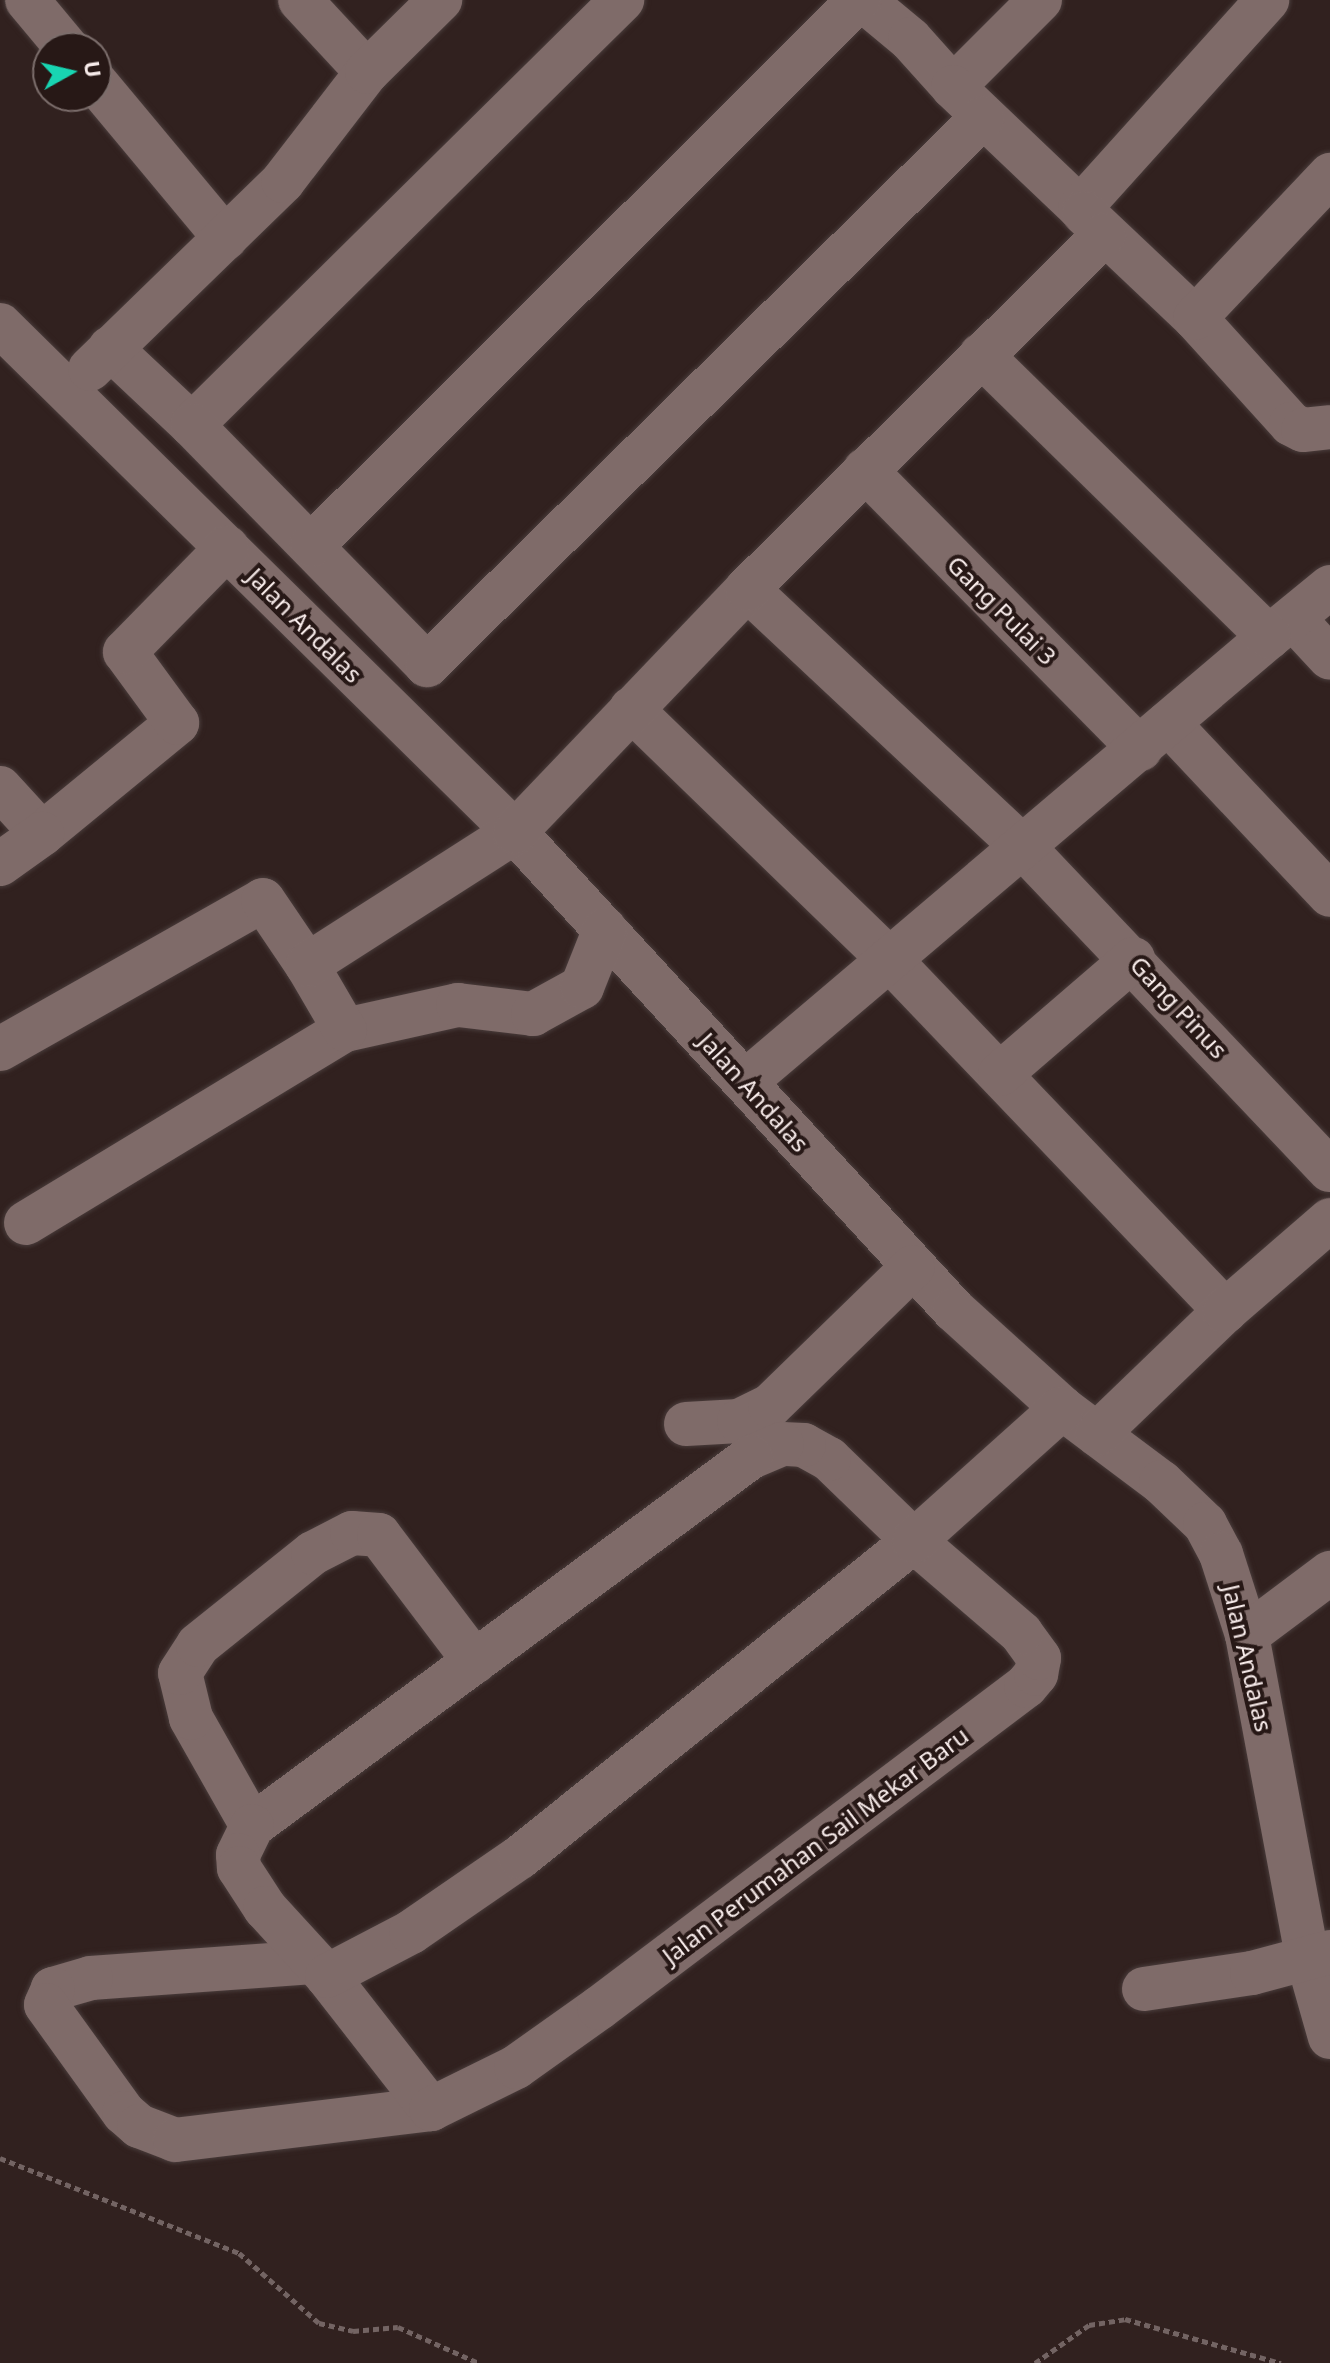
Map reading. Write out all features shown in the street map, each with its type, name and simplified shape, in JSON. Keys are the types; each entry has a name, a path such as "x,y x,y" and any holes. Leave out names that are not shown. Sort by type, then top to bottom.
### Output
{"street":[{"path":"27,0 54,32"},
{"path":"300,0 367,72"},
{"path":"68,389 283,181 367,72 440,0"},
{"path":"192,425 622,0"},
{"path":"312,545 861,0 910,39 967,102 1195,318 1291,424 1303,430 1330,427"},
{"path":"384,703 427,665 967,102 1040,0"},
{"path":"307,965 515,832 747,589 981,355 1092,222 1267,0"},
{"path":"112,102 225,238"},
{"path":"1195,318 1330,175"},
{"name":"Jalan Andalas","path":"0,325 515,832 913,1267 1062,1408 1161,1482 1205,1524 1221,1554 1247,1635 1319,1956 1330,2037"},
{"path":"110,348 192,425 427,665"},
{"path":"981,355 1281,628 1330,658"},
{"name":"Gang Pulai 3","path":"865,470 1330,895"},
{"path":"0,864 42,834 177,723 125,652 227,548"},
{"path":"745,1082 1330,587"},
{"name":"Gang Pinus","path":"747,589 1024,848 1133,959 1330,1170"},
{"path":"631,709 889,959 1225,1311"},
{"path":"0,788 42,834"},
{"path":"0,1049 263,900 307,965 345,1030"},
{"path":"26,1223 345,1030 458,1005 533,1014 582,987 605,929"},
{"path":"1000,1074 1133,959"},
{"path":"1097,1434 1225,1311 1330,1220"},
{"path":"686,1424 739,1421 770,1406 913,1267"},
{"name":"Jalan Perumahan Sail Mekar Baru","path":"252,1826 751,1457 782,1444 804,1445 829,1459 914,1541 1031,1644 1039,1658 1032,1680 599,2008 516,2067 431,2109 175,2140 139,2126 124,2113 46,2005 53,1989 91,1978 320,1969 411,1932 520,1857 914,1541 1062,1408"},
{"path":"431,2109 242,1876 238,1855 252,1826 184,1705 180,1673 198,1645 313,1553 352,1533 379,1535 475,1662"},
{"path":"1247,1635 1330,1573"},
{"path":"1144,1989 1319,1956"}],"path":[{"path":"0,2158 239,2253 319,2323 353,2331 398,2327 479,2363"},
{"path":"1035,2363 1089,2325 1125,2319 1281,2363"}]}
